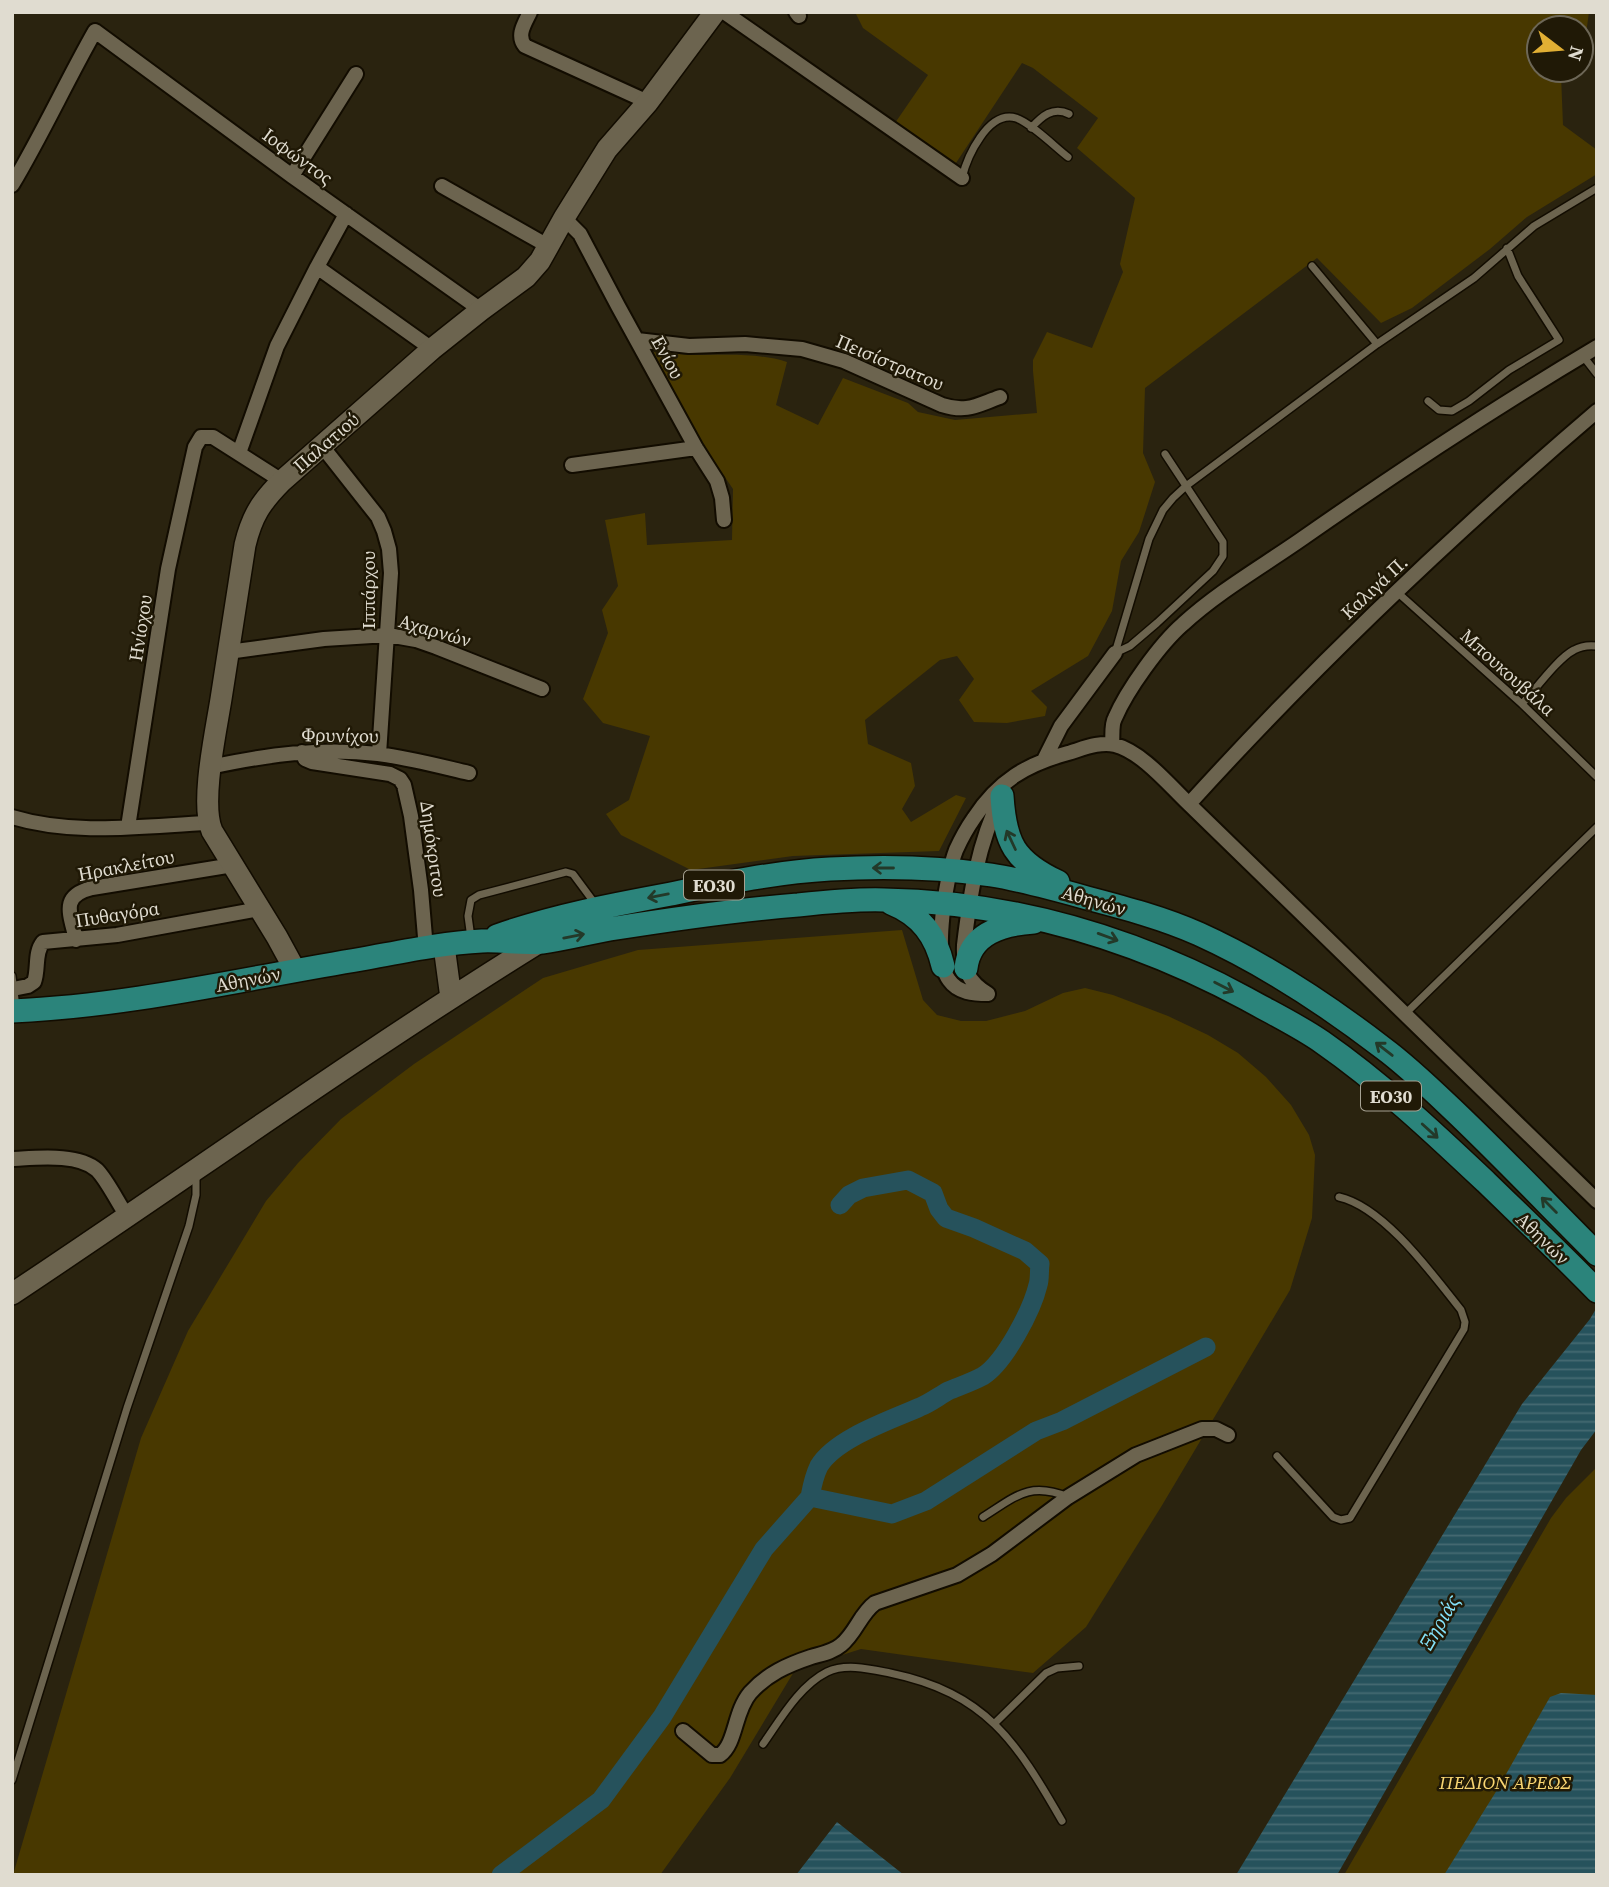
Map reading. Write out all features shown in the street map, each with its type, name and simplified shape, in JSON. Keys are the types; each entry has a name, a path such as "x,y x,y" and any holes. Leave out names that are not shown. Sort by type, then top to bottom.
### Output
{"main road":[{"path":"1006,787 1005,827 1013,847 1027,864 1082,896"},
{"name":"Αθηνών","path":"535,933 599,908 733,881 830,869 951,870 976,873 1035,884 1121,906 1203,936 1250,960 1339,1015 1385,1049 1473,1128 1597,1254"},
{"name":"Αθηνών","path":"14,1004 67,1008 183,992 435,947 535,933 793,905 882,900 945,903 1014,912 1094,933 1140,950 1221,985 1317,1038 1373,1081 1458,1156 1591,1285"},
{"path":"882,900 913,914 925,925 940,952 954,967 967,959 973,946 990,933 1020,924 1060,923"}],"street":[{"path":"530,12 520,35 525,46 648,102"},
{"name":"Παλατιού","path":"208,823 210,767 228,652 248,534 258,508 282,481 432,349 526,277 540,261 607,149 648,102 715,12"},
{"path":"724,12 962,178"},
{"name":"Ιοφώντος","path":"12,185 95,31 292,176 481,310"},
{"path":"292,176 356,74"},
{"path":"442,186 548,246"},
{"path":"282,481 239,453 273,355 346,214"},
{"name":"Ενίου","path":"564,218 580,234 696,448 717,481 724,520"},
{"path":"317,267 432,349"},
{"name":"Πεισίστρατου","path":"637,340 689,346 745,344 802,349 844,361 955,409 964,410 1000,397"},
{"path":"1112,744 1113,720 1129,692 1180,626 1210,600 1403,468 1597,347"},
{"name":"Καλιγά Π.","path":"1189,804 1274,713 1396,592 1597,411"},
{"name":"Ηνίοχου","path":"128,827 173,545 193,455 201,437 206,436 219,440 239,453"},
{"name":"Ιππάρχου","path":"322,446 378,517 389,549 391,573 388,635 379,754"},
{"path":"572,465 696,448"},
{"name":"Αχαρνών","path":"228,652 324,639 388,635 436,647 542,689"},
{"path":"1044,760 1061,726 1115,653"},
{"path":"954,967 942,927 945,903 956,851 975,816 1006,787 1044,760 1085,747 1112,744 1138,756 1189,804 1597,1201"},
{"name":"Φρυνίχου","path":"210,767 302,752 339,752 379,754 469,773"},
{"name":"Δημόκριτου","path":"302,752 305,759 312,762 390,774 400,779 404,785 411,816 419,878 435,947"},
{"path":"954,967 964,945 982,845 992,815 1006,787"},
{"path":"12,817 71,828 208,823 295,970"},
{"name":"Ηρακλείτου","path":"76,940 70,902 77,892 233,865"},
{"name":"Πυθαγόρα","path":"14,1004 34,982 40,945 44,942 117,935 259,909"},
{"path":"12,1294 196,1167 451,998 535,933"},
{"path":"435,947 451,998"},
{"path":"12,1159 72,1159 87,1164 104,1180 127,1216"},
{"path":"683,1731 712,1755 720,1755 730,1745 742,1704 750,1693 768,1676 790,1664 839,1647 867,1609 875,1603 957,1575 992,1554 1068,1497 1136,1455 1202,1429 1211,1428 1228,1435"}],"lane":[{"path":"1031,128 1049,112 1058,110 1069,114"},
{"path":"962,178 975,145 986,129 995,122 1010,117 1024,122 1068,158"},
{"path":"1115,653 1149,539 1163,510 1173,498 1377,344 1474,278 1534,226 1597,188"},
{"path":"1428,401 1439,410 1452,411 1509,370 1559,340 1518,276 1507,248"},
{"path":"1312,266 1377,344"},
{"path":"1583,356 1597,374"},
{"path":"1115,653 1130,646 1157,624 1213,571 1223,556 1223,542 1165,454"},
{"name":"Μπουκουβάλα","path":"1396,592 1522,705 1597,777"},
{"path":"1522,705 1566,655 1576,649 1597,646"},
{"path":"1404,1015 1597,827"},
{"path":"477,942 468,916 471,900 479,895 566,872 573,874 599,908"},
{"path":"12,976 14,1004"},
{"path":"12,1780 127,1408 189,1226 196,1195 196,1167"},
{"path":"1277,1456 1333,1517 1341,1520 1350,1518 1464,1329 1461,1310 1396,1233 1365,1208 1350,1199 1339,1197"},
{"path":"983,1517 1032,1489 1068,1497"},
{"path":"995,1723 1046,1673 1058,1668 1079,1666"},
{"path":"764,1744 810,1684 827,1672 845,1668 898,1675 939,1688 973,1706 995,1723 1032,1770 1062,1821"}],"green space":[{"path":"855,12 1589,12 1525,14 1525,84 1561,84 1563,125 1597,150 1597,174 1527,217 1490,249 1412,308 1381,323 1317,258 1145,388 1143,453 1155,482 1139,532 1121,561 1112,611 1088,656 1031,691 1047,707 1045,716 1007,723 974,722 959,700 974,679 957,656 940,660 865,720 868,744 911,763 915,786 902,809 911,822 956,795 966,798 939,851 793,856 691,870 621,835 606,814 629,800 650,736 603,723 583,699 608,633 602,610 618,586 605,520 645,513 647,545 732,540 733,489 697,436 652,352 755,356 787,362 776,405 818,425 843,378 908,403 918,412 955,420 1037,413 1033,360 1047,332 1092,348 1123,272 1120,264 1135,198 1077,148 1098,118 1033,68 1022,63 954,166 895,123 928,75 863,28"},
{"path":"902,930 923,1000 937,1015 961,1021 986,1021 1025,1011 1063,993 1085,988 1113,995 1168,1016 1238,1053 1266,1077 1291,1105 1309,1135 1315,1155 1312,1218 1290,1290 1086,1627 1033,1673 861,1649 795,1670 730,1778 660,1875 13,1875 141,1438 188,1331 266,1201 298,1163 341,1119 414,1064 543,978 638,950"},
{"name":"ΠΕΔΙΟΝ ΑΡΕΩΣ","path":"1597,1467 1597,1875 1344,1875 1551,1518 1566,1498"}],"water":[{"name":"Ξηριάς","path":"1597,1307 1597,1429 1581,1450 1337,1875 1236,1875 1522,1404"},
{"path":"1561,1693 1597,1695 1597,1875 1444,1875 1550,1697"},
{"path":"837,1822 904,1875 796,1875"}],"waterway":[{"path":"810,1497 819,1466 838,1447 865,1431 983,1376 991,1369 1008,1348 1024,1321 1039,1280 1040,1264 1025,1251 946,1218 933,1193 908,1180 863,1188 849,1195 840,1205"},
{"path":"501,1875 601,1800 662,1717 764,1549 810,1497 892,1514 926,1501 1036,1431 1062,1421 1206,1347"}]}
